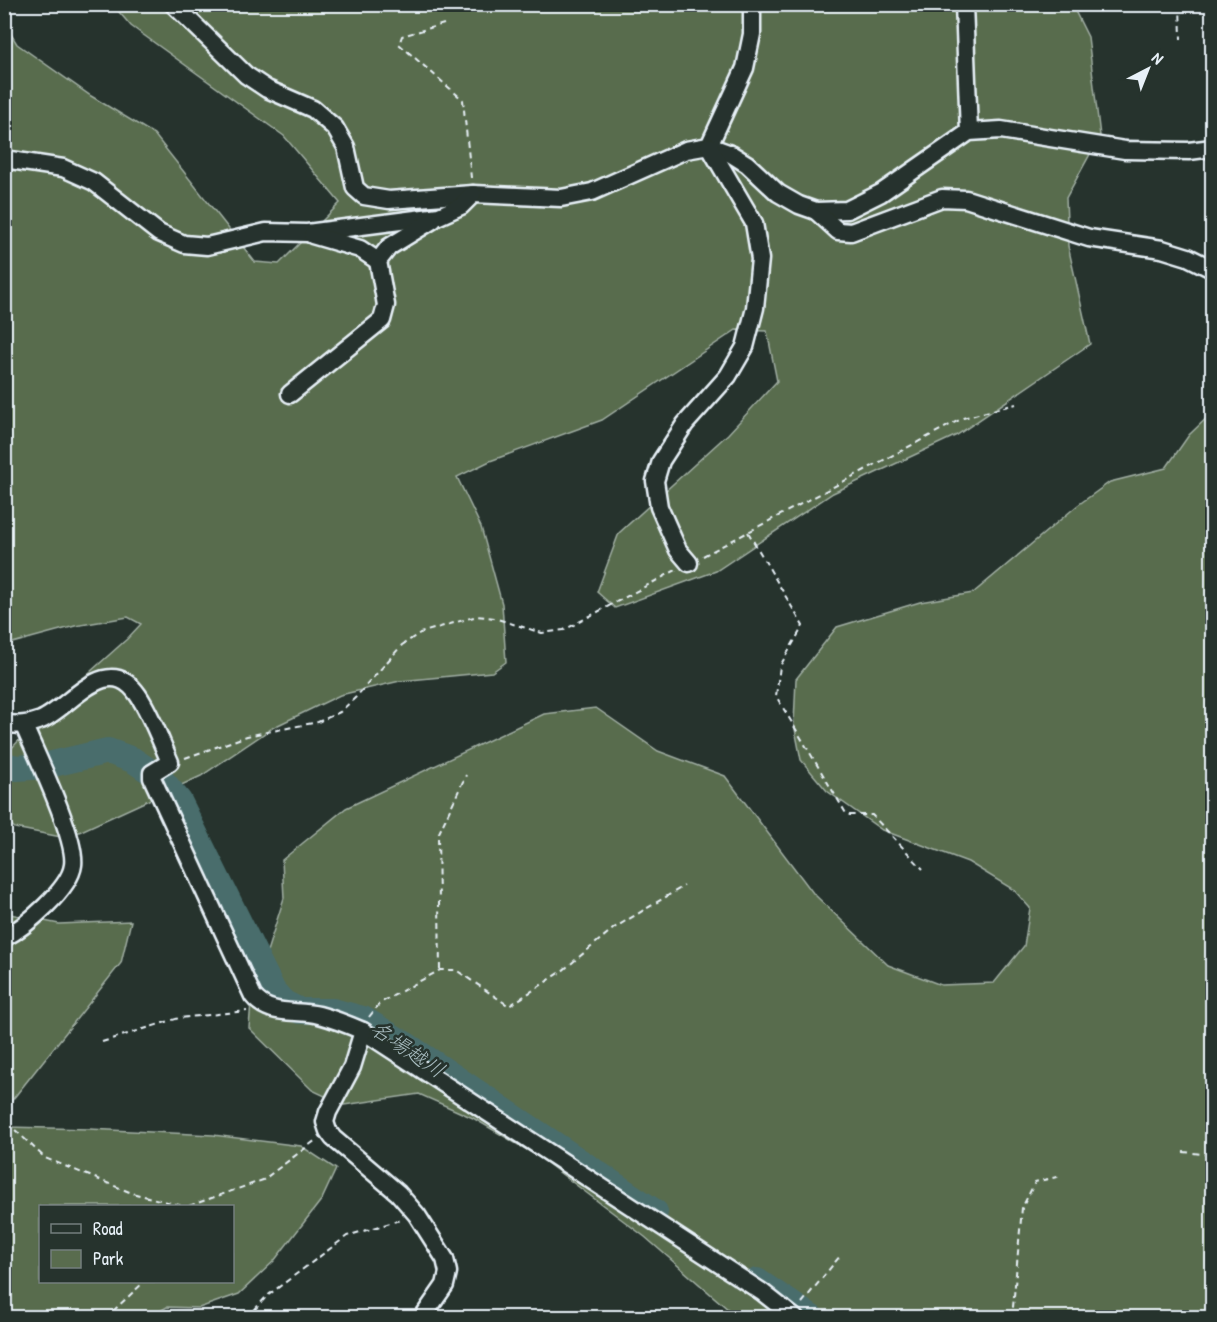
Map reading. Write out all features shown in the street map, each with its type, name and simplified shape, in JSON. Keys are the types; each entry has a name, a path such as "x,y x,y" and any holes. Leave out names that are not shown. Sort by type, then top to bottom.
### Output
{"street":[{"path":"173,4 246,75 267,89 313,109 335,128 346,147 355,188 364,196 389,200 473,194 561,198 592,192 686,150 709,146 731,154 747,164 778,193 799,205 816,210 846,210 881,193 969,132 1001,130 1125,150 1189,151 1212,148"},
{"path":"709,146 745,68 752,34 752,4"},
{"path":"964,4 969,132"},
{"path":"689,563 678,549 659,507 655,481 661,461 685,424 728,376 745,347 756,308 760,259 754,223 709,146"},
{"path":"4,159 63,168 94,182 159,233 184,244 207,246 266,232 307,233 439,216"},
{"path":"378,261 389,246 439,216 461,206 473,194"},
{"path":"816,210 838,231 851,232 942,198 966,199 1089,238 1162,249 1188,257 1212,269"},
{"path":"290,394 382,320 387,305 378,261 360,249 307,233"},
{"path":"4,724 24,726 43,719 94,683 108,678 120,680 131,687 139,696 164,766 152,773 152,778 253,996 260,1005 270,1010 366,1023 752,1285 795,1317"},
{"path":"4,938 39,913 62,887 74,866 69,837 24,726"},
{"path":"366,1023 352,1067 325,1122 333,1138 398,1193 417,1215 445,1259 448,1272 445,1285 422,1317"}],"path":[{"path":"1180,4 1181,39"},
{"path":"444,24 402,36 399,44 463,100 473,194"},
{"path":"164,766 247,736 318,722 340,712 402,645 420,633 477,616 494,618 542,633 564,630 963,418 1016,404"},
{"path":"748,532 803,626 780,666 776,696 847,815 872,815 923,869"},
{"path":"440,970 438,835 466,776"},
{"path":"366,1023 380,1003 440,970 456,970 509,1006 561,972 614,928 684,886"},
{"path":"102,1042 179,1018 244,1013 260,1005"},
{"path":"4,1101 12,1126 45,1158 132,1193 179,1205"},
{"path":"192,1205 263,1180 328,1131"},
{"path":"1183,1152 1212,1155"},
{"path":"1012,1317 1022,1208 1035,1182 1061,1176"},
{"path":"247,1317 267,1296 347,1236 417,1215"},
{"path":"803,1301 840,1256"},
{"path":"113,1311 142,1283"}],"green space":[{"path":"113,5 1072,5 1088,37 1100,136 1066,198 1068,246 1090,344 957,435 833,493 716,571 615,608 597,592 619,533 728,434 777,381 767,331 736,330 602,420 490,461 457,477 481,527 502,604 506,662 492,672 400,681 340,695 274,727 201,776 66,838 15,828 5,820 5,755 53,705 141,624 128,617 75,626 5,645 4,23 17,44 91,96 154,134 255,262 279,264 340,203 284,136 131,26"},
{"path":"1212,413 1212,1317 737,1317 645,1237 539,1157 473,1118 419,1094 344,1105 312,1090 249,1028 251,1002 284,898 282,860 346,808 544,714 596,708 658,751 725,776 813,893 888,965 941,985 994,983 1024,946 1030,908 1014,890 968,862 882,830 827,791 801,760 794,724 796,679 837,627 920,602 973,593 1078,505 1110,482 1166,468 1189,435"},
{"path":"5,913 59,924 131,921 121,963 5,1109"},
{"path":"4,1124 7,1127 213,1135 301,1146 336,1169 322,1199 274,1261 239,1294 199,1308 167,1307 149,1317 5,1317"}],"waterway":[{"name":"名場越川","path":"4,765 17,768 44,766 108,751 133,760 160,778 179,801 273,991 284,1003 300,1011 333,1011 363,1019 408,1046 655,1212"},
{"name":"名場越川","path":"757,1281 812,1318"}]}
